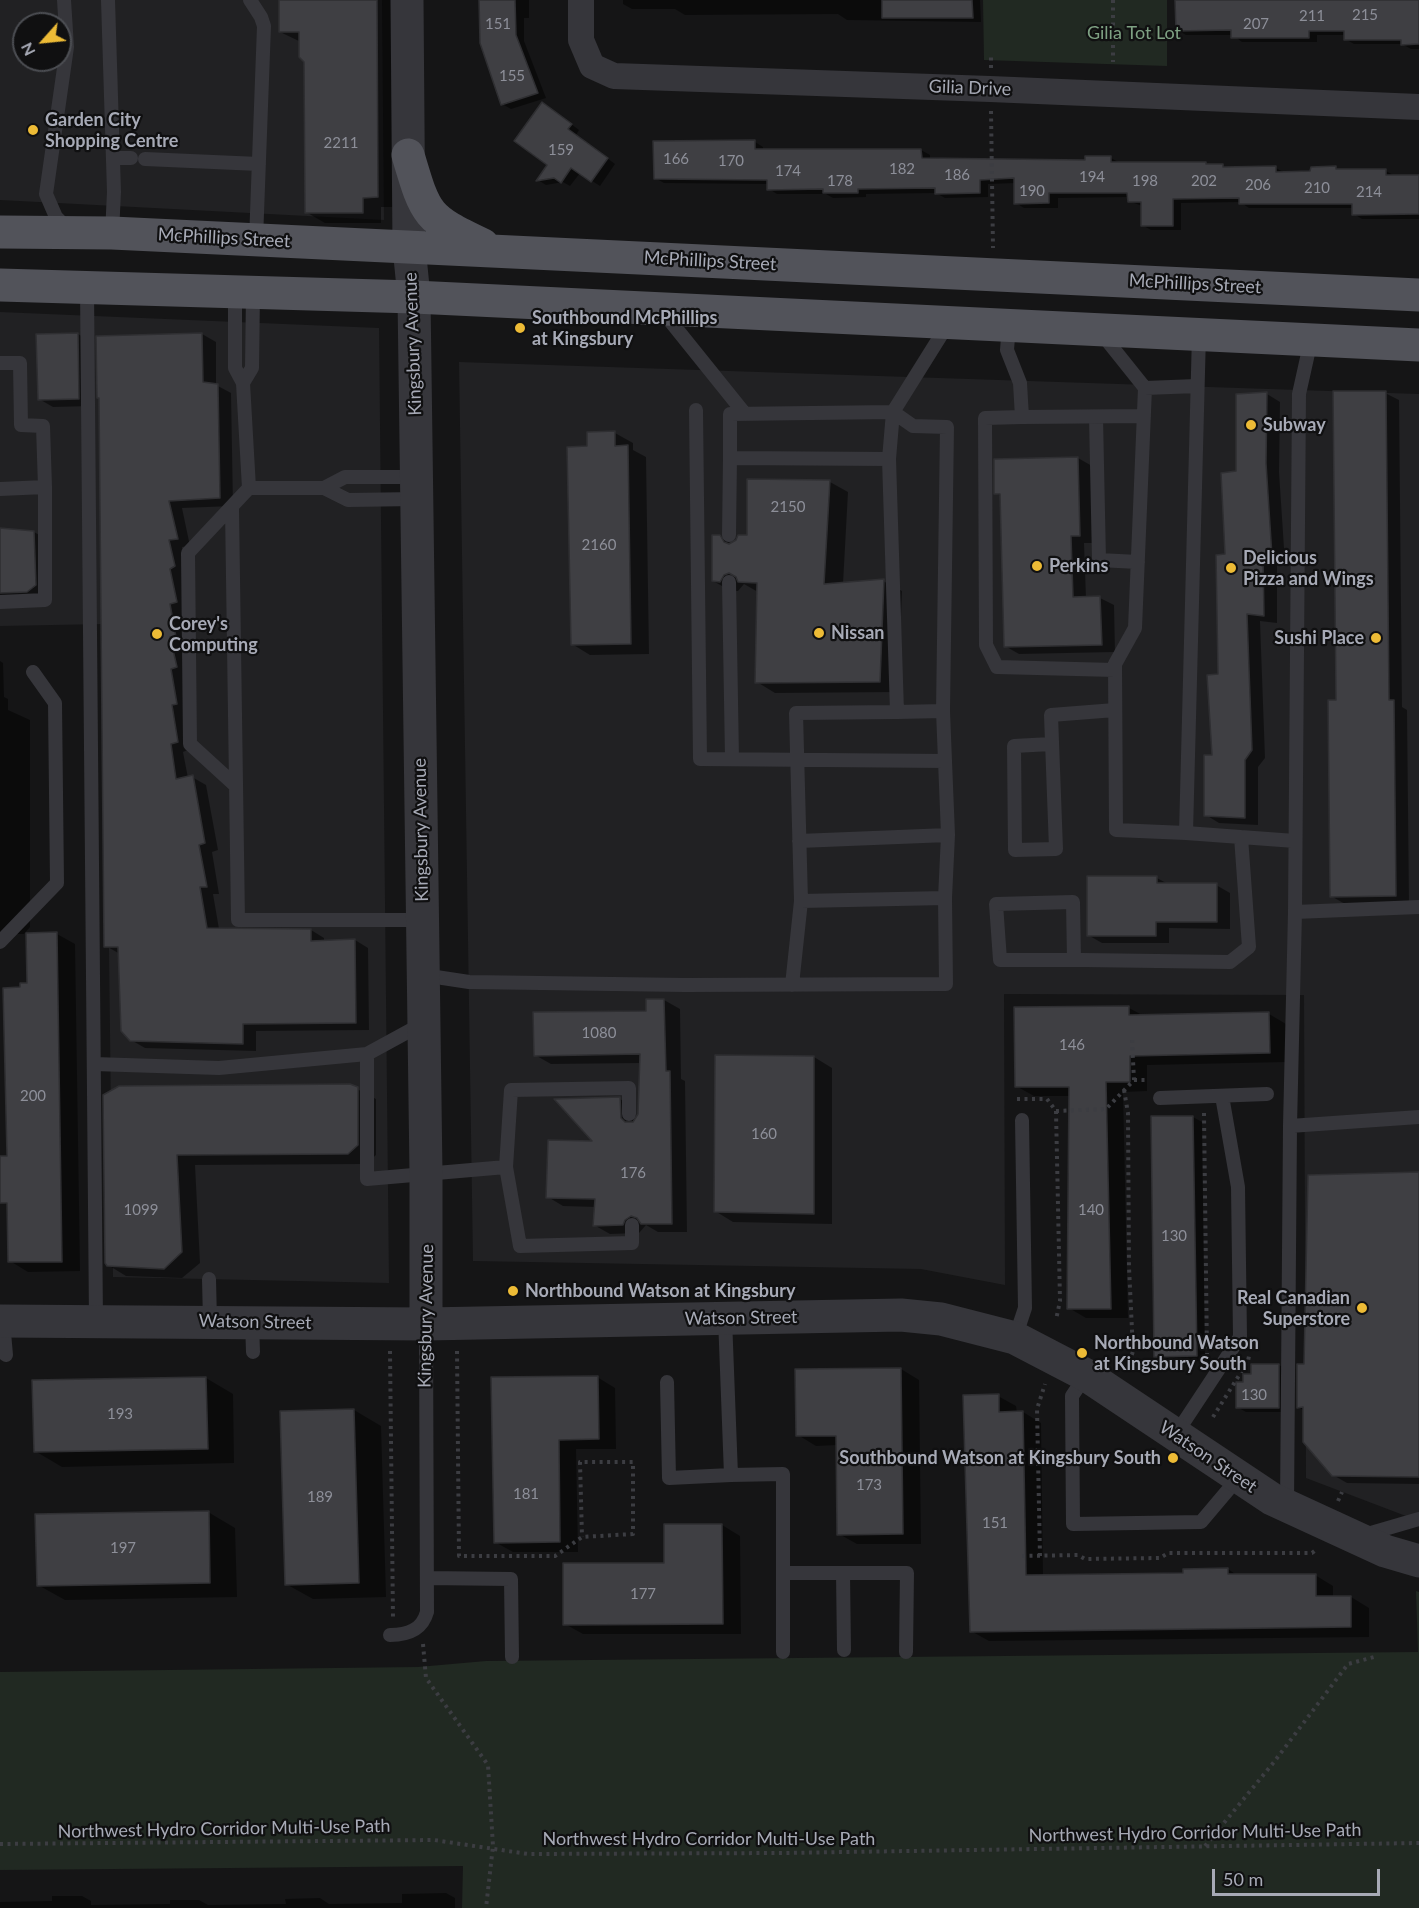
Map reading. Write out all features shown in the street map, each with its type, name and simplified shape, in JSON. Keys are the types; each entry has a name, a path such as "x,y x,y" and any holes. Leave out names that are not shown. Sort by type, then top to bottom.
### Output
{"main road":[{"path":"408,155 420,196 429,213 444,226 496,251"},
{"name":"McPhillips Street","path":"0,232 71,231 1419,295"},
{"path":"1157,332 1161,282"},
{"path":"0,285 414,297 1419,345"},
{"path":"1310,290 1311,339"}],"street":[{"name":"Kingsbury Avenue","path":"408,0 409,247 414,297 426,1324"},
{"name":"Gilia Drive","path":"581,0 581,40 592,66 614,76 990,89 1419,108"},
{"name":"Watson Street","path":"2,1321 210,1321 253,1337 426,1324 901,1315 941,1320 1015,1338 1086,1375 1272,1499 1384,1551 1419,1561"}],"lane":[{"path":"64,0 67,47 46,194 56,217 71,231"},
{"path":"108,0 113,158 112,233"},
{"path":"250,0 264,26 256,240"},
{"path":"113,158 258,164"},
{"path":"87,288 96,1320"},
{"path":"236,786 190,744 188,553 232,509 249,488 243,383 235,368 244,293"},
{"path":"659,309 705,362 745,414"},
{"path":"897,712 890,459 893,412 949,322"},
{"path":"1009,325 1007,350 1020,382 1022,417"},
{"path":"1098,329 1145,388 1135,628 1115,664 1116,830 1295,842"},
{"path":"1186,833 1199,334"},
{"path":"1287,1506 1299,394 1311,339"},
{"path":"0,363 20,363 21,425 43,426 45,487 45,600 0,602"},
{"path":"1145,388 1197,386"},
{"path":"696,410 700,759 945,761"},
{"path":"423,975 469,982 946,984 945,898 948,835 942,711 947,427 912,426 893,412 730,414 729,535"},
{"path":"1096,417 1099,560 1137,562"},
{"path":"1115,670 997,668 986,645 985,418 1144,417"},
{"path":"730,458 890,459"},
{"path":"324,488 345,477 416,488"},
{"path":"0,489 45,487"},
{"path":"249,488 324,488 348,500 416,488"},
{"path":"232,509 238,920 422,920"},
{"path":"729,582 732,759"},
{"path":"0,942 57,883 55,703 33,672"},
{"path":"1051,744 1014,746 1015,850 1056,849 1051,715 1115,710"},
{"path":"792,985 801,901 796,713 942,711"},
{"path":"799,841 948,835"},
{"path":"1074,960 1073,902 996,904 1000,960 1230,962 1249,948 1241,837"},
{"path":"801,901 945,898"},
{"path":"1295,912 1419,907"},
{"path":"94,1064 219,1068 367,1054 424,1023"},
{"path":"367,1054 367,1179 391,1179 426,1173 506,1167"},
{"path":"629,1114 629,1088 511,1090 506,1167 520,1246 633,1243 633,1225"},
{"path":"1160,1098 1268,1094"},
{"path":"1176,1434 1240,1337 1238,1187 1222,1096"},
{"path":"1290,1126 1419,1117"},
{"path":"1015,1338 1025,1308 1022,1120"},
{"path":"209,1279 210,1321"},
{"path":"725,1318 731,1475"},
{"path":"2,1321 6,1355"},
{"name":"Kingsbury Avenue","path":"421,1626 427,1612 426,1324"},
{"path":"1086,1375 1072,1396 1073,1524 1201,1522 1239,1477"},
{"path":"667,1382 669,1478 783,1474 783,1652"},
{"path":"1356,1538 1419,1519"},
{"path":"783,1573 907,1573 906,1652"},
{"path":"843,1573 844,1650"},
{"path":"427,1578 512,1579 512,1657"},
{"path":"392,1635 402,1635 421,1626"}],"path":[{"path":"1113,0 1113,62"},
{"path":"991,56 994,274"},
{"path":"1132,1040 1134,1080"},
{"path":"1056,1111 1106,1109 1134,1080 1148,1080"},
{"path":"1124,1090 1128,1113 1129,1267 1133,1351 1130,1361"},
{"path":"1204,1096 1207,1357"},
{"path":"1017,1099 1047,1099 1056,1111 1060,1301 1056,1320"},
{"path":"390,1351 392,1635"},
{"path":"457,1351 459,1556 555,1556 582,1537 633,1534 633,1462 580,1462 582,1537"},
{"path":"1040,1556 1037,1409 1045,1384"},
{"path":"1022,1556 1078,1555 1085,1559 1160,1558 1168,1553 1312,1553 1320,1546"},
{"path":"421,1626 426,1678 488,1765 493,1850 486,1908"},
{"path":"1204,1846 1274,1762 1348,1664 1374,1657"},
{"name":"Northwest Hydro Corridor Multi-Use Path","path":"0,1844 434,1840 528,1854 782,1853 1419,1843"}],"shaded area":[{"path":"0,0 382,0 384,220 0,200"},
{"path":"0,312 379,328 389,1283 113,1277 105,624 0,626"},
{"path":"459,362 1419,394 1419,1521 1306,1478 1304,995 1004,994 1005,1285 921,1269 473,1261"}],"green space":[{"name":"Gilia Tot Lot","path":"983,0 1167,0 1167,66 984,60"},
{"path":"1416,1591 1419,1592 1419,1908 462,1908 463,1866 0,1870 0,1672 418,1667 486,1661 1418,1652"}],"building":[{"path":"279,0 377,0 378,197 363,198 363,213 305,213 304,62 299,57 299,32 279,32"},
{"path":"479,0 515,0 516,35 538,93 501,105 480,43"},
{"path":"882,0 972,0 973,18 882,18"},
{"path":"1175,0 1419,0 1419,44 1401,45 1401,40 1344,40 1344,31 1309,31 1309,38 1231,38 1231,30 1176,31"},
{"path":"542,102 572,124 568,129 608,158 591,182 571,168 561,183 554,178 536,181 547,165 514,141"},
{"path":"755,140 755,149 921,149 922,158 1085,160 1085,156 1111,156 1111,162 1206,162 1206,164 1223,164 1223,167 1276,166 1276,172 1310,171 1311,167 1336,166 1336,169 1386,169 1386,175 1419,175 1419,214 1352,215 1352,204 1239,204 1239,198 1173,199 1173,226 1141,226 1141,202 1128,202 1127,193 1049,193 1049,203 1014,204 1014,178 980,180 980,193 935,194 935,188 858,189 858,193 823,193 823,189 767,190 767,180 654,179 653,141"},
{"path":"78,333 79,399 38,400 36,334"},
{"path":"202,333 203,382 218,384 220,498 169,501 178,539 169,540 175,566 170,569 177,602 170,604 176,637 170,637 177,667 171,669 177,704 172,705 178,742 171,744 176,779 193,775 205,843 199,845 207,887 200,887 207,928 311,929 311,941 355,939 356,1023 243,1024 243,1044 130,1041 121,1031 118,947 104,947 99,398 97,398 96,336"},
{"path":"1333,391 1386,391 1389,700 1394,700 1396,896 1330,897 1328,700 1336,700"},
{"path":"1267,392 1266,463 1272,556 1263,558 1264,616 1247,614 1252,750 1245,760 1245,818 1204,816 1204,755 1212,755 1207,675 1218,674 1216,555 1225,554 1221,473 1236,471 1236,394"},
{"path":"615,431 615,446 628,445 631,644 571,645 567,447 587,446 587,432"},
{"name":"Perkins","path":"1078,457 1080,536 1071,536 1073,597 1100,596 1102,645 1004,647 1000,494 994,494 994,459"},
{"path":"747,479 830,480 824,584 884,579 880,682 755,683 757,583 738,582 736,577 729,573 724,575 720,582 712,581 712,535 720,535 724,542 729,544 736,540 738,535 747,535"},
{"path":"0,528 34,531 36,585 27,592 0,593"},
{"path":"1087,876 1157,876 1157,883 1217,883 1217,922 1156,922 1156,936 1087,936"},
{"path":"57,932 62,1262 8,1262 7,1203 0,1203 0,1156 7,1156 3,988 20,987 20,983 27,983 26,933"},
{"path":"646,999 664,999 666,1071 670,1071 672,1224 641,1224 637,1218 631,1216 625,1220 623,1225 593,1226 595,1199 546,1198 548,1140 592,1141 554,1099 620,1097 621,1118 625,1122 633,1122 638,1114 640,1054 534,1056 533,1012 646,1011"},
{"path":"1129,1006 1129,1015 1269,1012 1270,1053 1130,1056 1130,1082 1106,1082 1111,1309 1067,1309 1069,1087 1015,1087 1014,1007"},
{"path":"715,1055 814,1056 814,1214 714,1212"},
{"path":"350,1084 358,1087 358,1145 348,1154 177,1155 182,1252 164,1269 107,1266 105,1263 103,1095 119,1086"},
{"path":"1151,1116 1193,1116 1197,1356 1154,1357"},
{"name":"Real Canadian Superstore","path":"1419,1172 1419,1477 1332,1476 1303,1442 1303,1407 1297,1408 1297,1364 1304,1364 1308,1175"},
{"path":"1251,1364 1279,1364 1279,1408 1236,1408 1236,1382 1243,1382 1243,1374 1251,1374"},
{"path":"901,1368 903,1534 837,1535 836,1436 796,1436 795,1369"},
{"path":"598,1376 599,1439 559,1440 560,1542 494,1543 491,1377"},
{"path":"206,1377 208,1449 34,1452 32,1380"},
{"path":"999,1394 999,1412 1023,1411 1026,1575 1183,1573 1183,1569 1228,1568 1228,1574 1316,1574 1316,1596 1351,1596 1351,1627 970,1632 963,1395"},
{"path":"354,1409 359,1583 285,1585 280,1411"},
{"path":"209,1511 210,1583 37,1586 35,1514"},
{"path":"664,1524 722,1524 723,1624 563,1625 563,1563 664,1563"}],"place":[{"name":"Garden City Shopping Centre","path":"33,130"},
{"name":"Southbound McPhillips at Kingsbury","path":"520,328"},
{"name":"Subway","path":"1251,425"},
{"name":"Perkins","path":"1037,566"},
{"name":"Delicious Pizza and Wings","path":"1231,568"},
{"name":"Nissan","path":"819,633"},
{"name":"Corey's Computing","path":"157,634"},
{"name":"Sushi Place","path":"1376,638"},
{"name":"Northbound Watson at Kingsbury","path":"513,1291"},
{"name":"Real Canadian Superstore","path":"1362,1308"},
{"name":"Northbound Watson at Kingsbury South","path":"1082,1353"},
{"name":"Southbound Watson at Kingsbury South","path":"1173,1458"}]}
